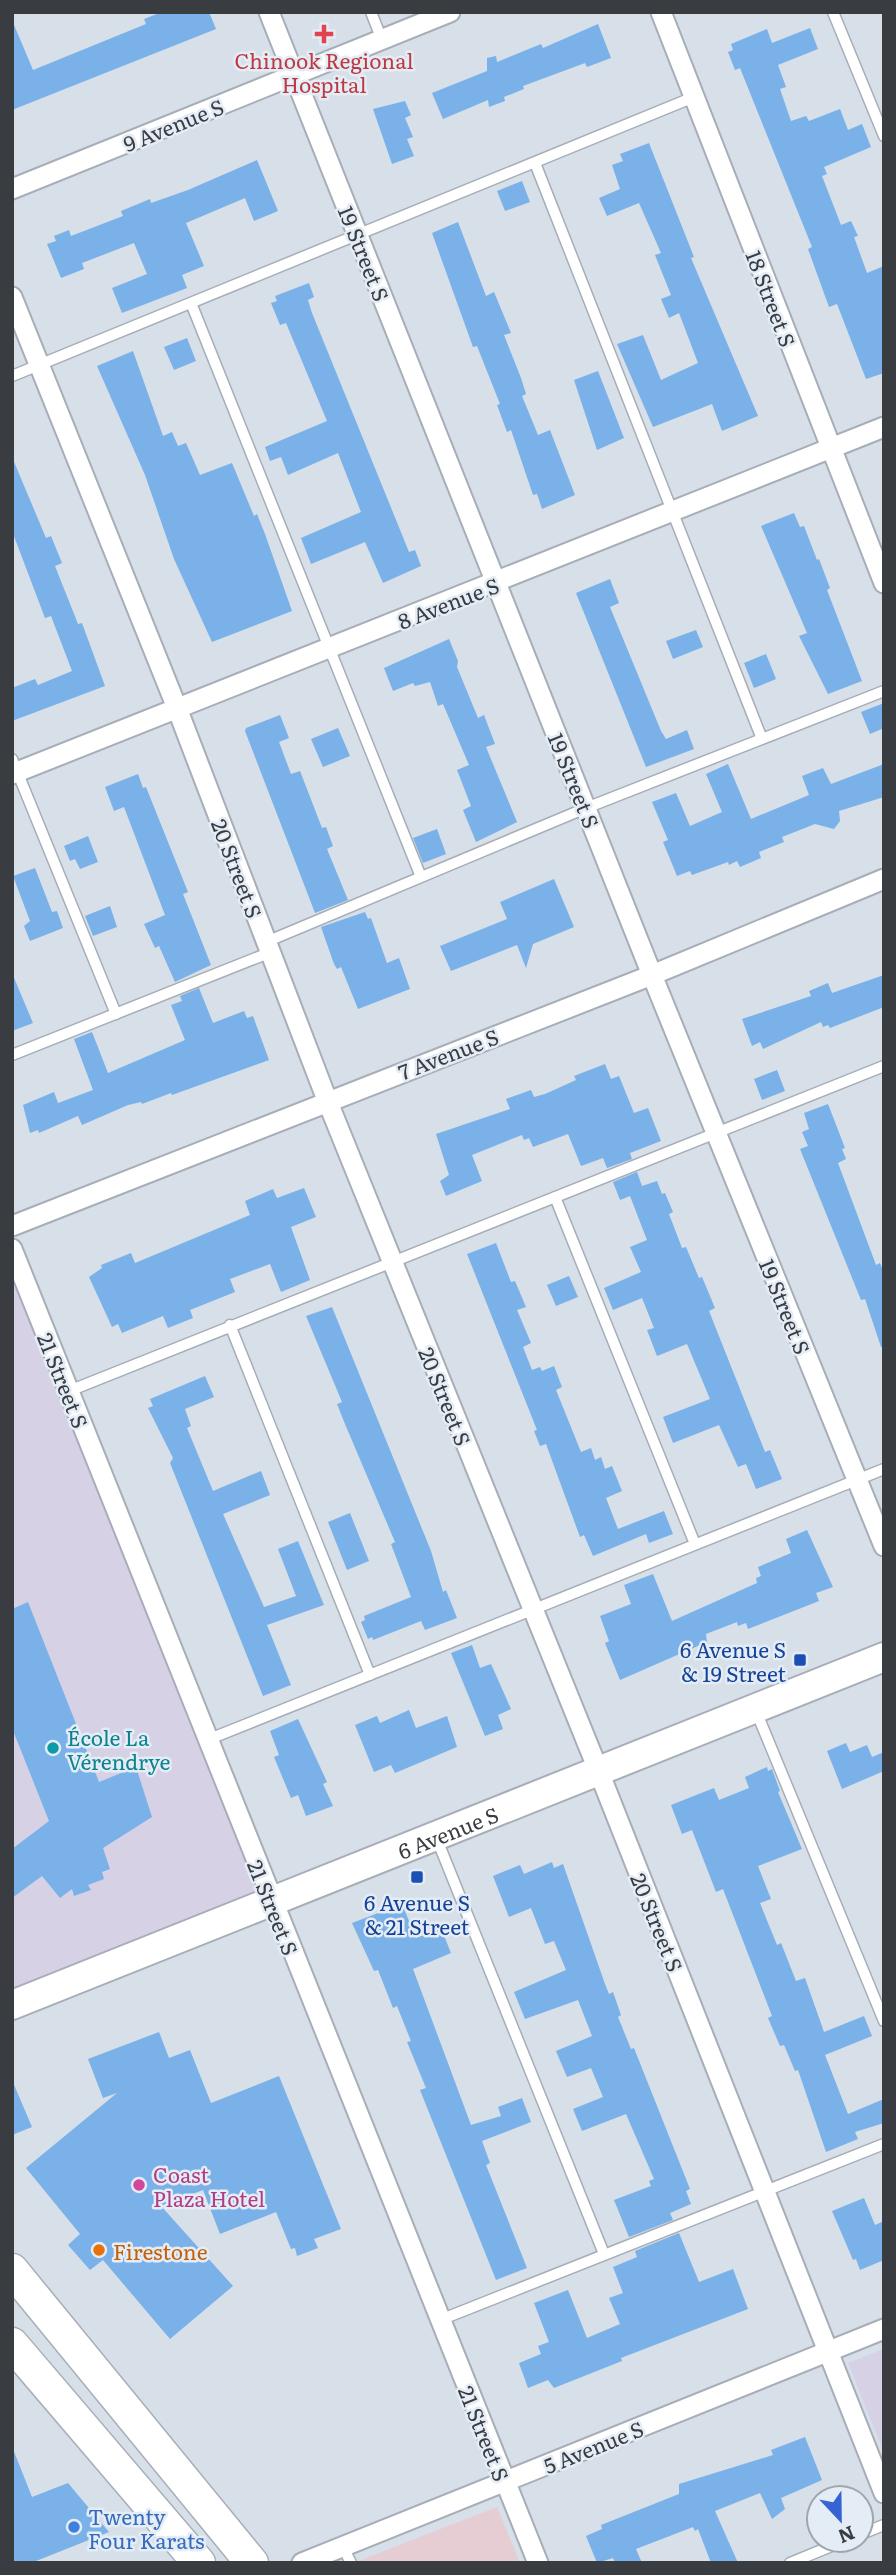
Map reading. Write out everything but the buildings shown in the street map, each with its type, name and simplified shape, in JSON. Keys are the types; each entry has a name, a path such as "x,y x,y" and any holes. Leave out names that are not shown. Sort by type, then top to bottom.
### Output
{"main road":[{"name":"6 Avenue S","path":"12,2005 884,1657"},
{"path":"12,2270 252,2563"},
{"path":"12,2344 199,2563"}],"street":[{"name":"19 Street S","path":"269,12 652,975 884,1546"},
{"name":"9 Avenue S","path":"12,189 450,12"},
{"name":"18 Street S","path":"661,12 884,583"},
{"name":"20 Street S","path":"12,297 177,708 327,1100 599,1772 884,2493"},
{"name":"8 Avenue S","path":"14,768 177,708 496,583 884,427"},
{"name":"7 Avenue S","path":"12,1226 327,1100 652,975 884,879"},
{"name":"21 Street S","path":"12,1249 538,2563"},
{"name":"5 Avenue S","path":"302,2563 347,2555 505,2482 884,2329"}],"lane":[{"path":"371,12 382,40"},
{"path":"833,12 884,136"},
{"path":"12,376 694,97"},
{"path":"535,163 762,739"},
{"path":"191,303 421,877"},
{"path":"12,1055 116,1014 421,877 586,808 884,691"},
{"path":"14,768 116,1014"},
{"path":"69,1391 230,1325 883,1069"},
{"path":"555,1197 695,1544"},
{"path":"230,1325 370,1675"},
{"path":"207,1740 884,1469"},
{"path":"755,1709 884,2021"},
{"path":"436,1836 604,2255"},
{"path":"440,2320 884,2144"},
{"path":"790,2563 812,2554"}],"shaded area":[{"path":"12,1249 272,1901 12,2005"},
{"path":"884,2349 884,2453 848,2363"},
{"path":"497,2507 520,2563 353,2563"}],"place":[{"name":"Chinook Regional Hospital","path":"324,34"},
{"name":"6 Avenue S & 19 Street","path":"800,1660"},
{"name":"École La Vérendrye","path":"53,1748"},
{"name":"6 Avenue S & 21 Street","path":"417,1877"},
{"name":"Coast Plaza Hotel","path":"139,2185"},
{"name":"Firestone","path":"99,2250"},
{"name":"Twenty Four Karats","path":"74,2527"}]}
